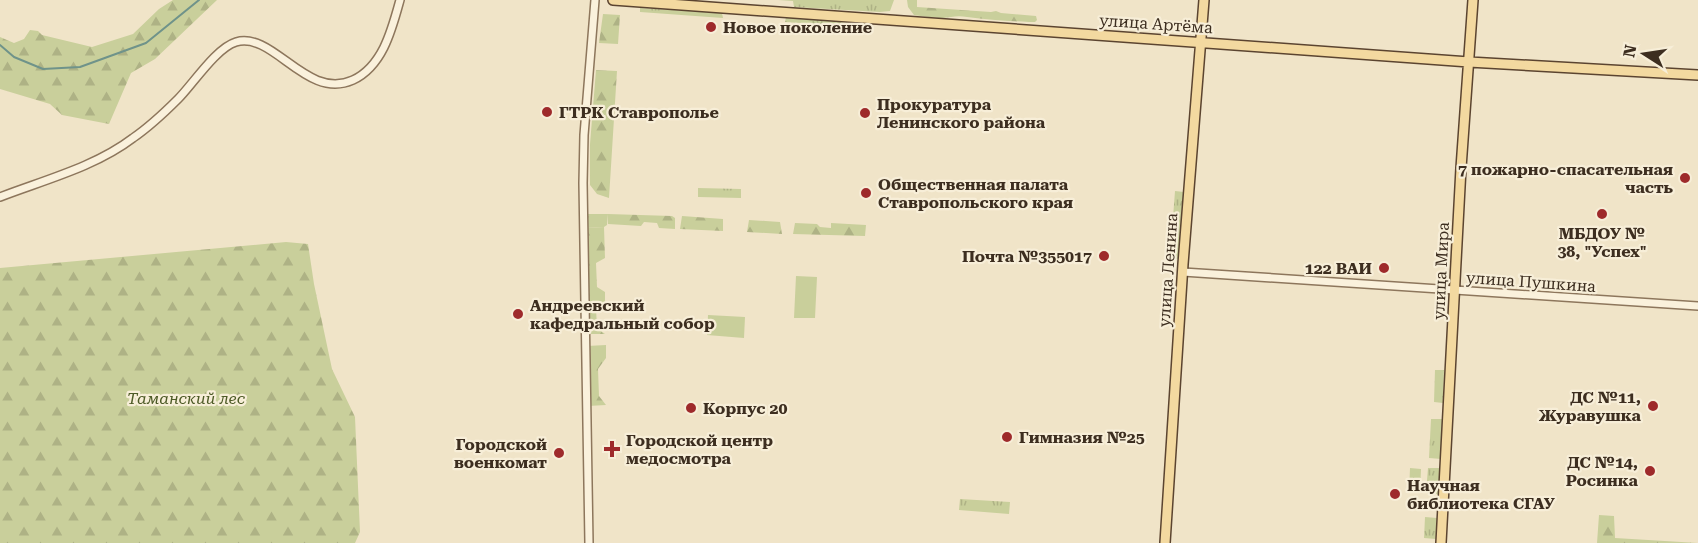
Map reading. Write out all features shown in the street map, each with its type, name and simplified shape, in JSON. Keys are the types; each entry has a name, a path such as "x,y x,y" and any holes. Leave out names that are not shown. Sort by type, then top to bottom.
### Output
{"main road":[{"name":"улица Артёма","path":"613,0 1469,62 1698,75"},
{"name":"улица Ленина","path":"1165,543 1204,0"},
{"name":"улица Мира","path":"1441,543 1473,0"}],"street":[{"path":"0,197 117,150 154,122 221,52 237,42 263,47 299,71 321,81 339,84 360,76 377,60 384,47 400,0"},
{"path":"589,543 585,383 584,165 595,0"},
{"name":"улица Пушкина","path":"1183,272 1698,306"}],"green space":[{"path":"173,0 217,0 155,59 131,73 109,124 62,115 50,104 0,89 0,37 14,43 24,39 30,30 92,47 133,34 159,9"},
{"path":"778,0 894,0 890,11 880,12 794,7 793,1"},
{"path":"907,0 917,0 917,7 996,11 1036,16 1037,20 1029,22 961,16 943,18 914,15 908,7"},
{"path":"640,8 722,13 723,18 640,12"},
{"path":"603,14 620,15 618,44 599,43"},
{"path":"786,17 865,22 865,27 785,22"},
{"path":"596,70 617,71 609,198 597,194 590,185 590,144"},
{"path":"698,188 741,189 741,198 698,197"},
{"path":"1175,191 1184,192 1179,259 1170,258"},
{"path":"586,214 608,214 607,225 586,228"},
{"path":"608,214 672,216 675,218 675,229 659,228 657,223 644,222 641,226 608,224"},
{"path":"682,216 723,219 723,231 680,229"},
{"path":"749,220 780,222 782,234 747,232"},
{"path":"795,223 817,224 820,227 831,228 831,223 866,225 865,236 793,234"},
{"path":"604,227 605,258 596,263 597,287 605,292 605,303 596,308 597,328 605,334 587,334 586,228"},
{"name":"Таманский лес","path":"286,242 308,244 332,369 355,417 360,532 355,543 0,543 0,268"},
{"path":"796,276 817,277 815,318 794,318"},
{"path":"708,315 745,317 744,338 707,335"},
{"path":"606,345 606,358 598,369 599,396 606,405 588,406 587,346"},
{"path":"1435,370 1444,370 1443,403 1434,402"},
{"path":"1431,419 1443,419 1441,459 1429,458"},
{"path":"1410,468 1421,469 1420,493 1409,493"},
{"path":"1428,468 1440,468 1438,494 1426,493"},
{"path":"960,499 1010,502 1009,514 959,510"},
{"path":"1599,515 1614,516 1615,538 1698,543 1597,543"},
{"path":"1425,517 1437,518 1436,539 1424,538"}],"waterway":[{"path":"0,45 14,57 43,69 80,67 146,43 199,0"}],"place":[{"name":"Новое поколение","path":"711,27"},
{"name":"ГТРК Ставрополье","path":"547,112"},
{"name":"Прокуратура Ленинского района","path":"865,113"},
{"name":"7 пожарно-спасательная часть","path":"1685,178"},
{"name":"Общественная палата Ставропольского края","path":"866,193"},
{"name":"МБДОУ № 38, \"Успех\"","path":"1602,214"},
{"name":"Почта №355017","path":"1104,256"},
{"name":"122 ВАИ","path":"1384,268"},
{"name":"Андреевский кафедральный собор","path":"518,314"},
{"name":"ДС №11, Журавушка","path":"1653,406"},
{"name":"Корпус 20","path":"691,408"},
{"name":"Гимназия №25","path":"1007,437"},
{"name":"Городской центр медосмотра","path":"612,449"},
{"name":"Городской военкомат","path":"559,453"},
{"name":"ДС №14, Росинка","path":"1650,471"},
{"name":"Научная библиотека СГАУ","path":"1395,494"}]}
